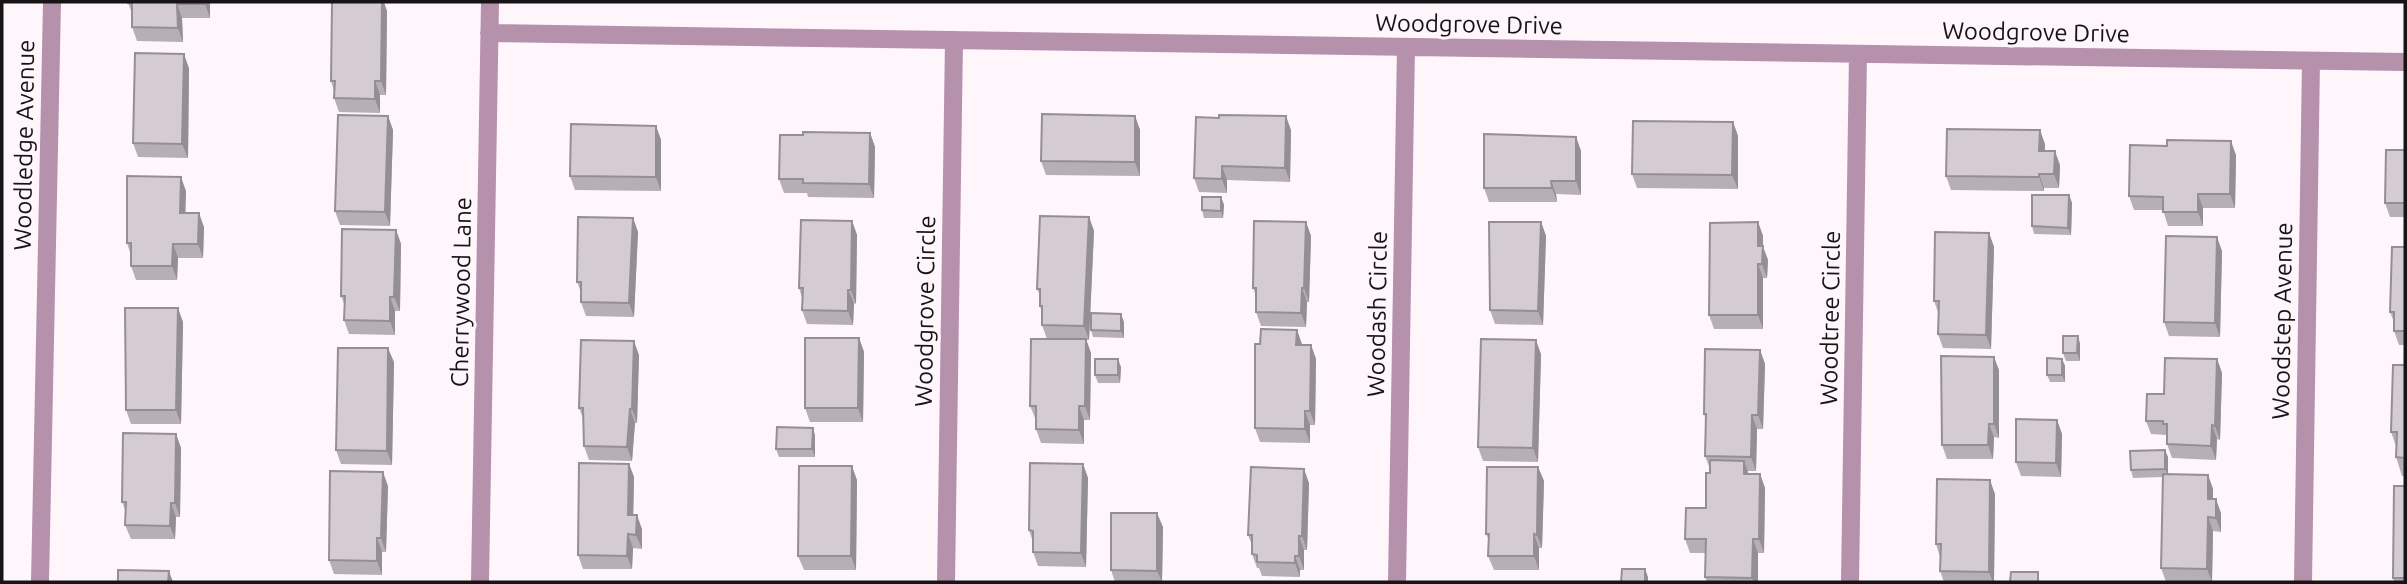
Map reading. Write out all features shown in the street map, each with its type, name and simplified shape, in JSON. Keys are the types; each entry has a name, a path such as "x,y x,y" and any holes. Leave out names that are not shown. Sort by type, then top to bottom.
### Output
{"street":[{"name":"Woodledge Avenue","path":"40,582 52,2"},
{"name":"Cherrywood Lane","path":"480,582 490,2"},
{"name":"Woodgrove Drive","path":"489,33 2405,62"},
{"name":"Woodgrove Circle","path":"946,582 954,40"},
{"name":"Woodash Circle","path":"1397,582 1406,47"},
{"name":"Woodtree Circle","path":"1850,582 1858,54"},
{"name":"Woodstep Avenue","path":"2303,582 2311,61"}],"building":[{"path":"128,2 205,4 177,4 178,28 132,27 132,3"},
{"path":"332,2 382,2 381,81 375,81 375,99 334,98 335,81 331,81"},
{"path":"135,53 184,54 182,144 133,143"},
{"path":"1042,114 1135,116 1135,162 1041,161"},
{"path":"338,115 388,116 385,212 335,211"},
{"path":"1219,115 1286,116 1285,168 1222,166 1222,179 1194,178 1196,117 1219,118"},
{"path":"1633,121 1733,122 1732,175 1632,174"},
{"path":"571,124 656,126 656,177 570,176"},
{"path":"1947,129 2040,130 2039,151 2055,151 2054,174 2039,174 2039,177 1946,176"},
{"path":"803,132 870,133 869,184 803,183 803,179 779,179 780,135 803,135"},
{"path":"1484,134 1576,137 1576,181 1551,181 1552,188 1484,188"},
{"path":"2167,140 2231,141 2230,194 2198,194 2198,212 2163,212 2163,197 2129,196 2130,145 2167,146"},
{"path":"2386,150 2405,150 2405,203 2385,203"},
{"path":"127,176 181,177 180,213 199,213 198,244 173,244 172,266 131,266 131,243 127,243"},
{"path":"2032,195 2069,195 2068,228 2032,226"},
{"path":"1202,197 1221,197 1221,211 1202,210"},
{"path":"1040,216 1089,217 1084,326 1042,325 1040,289 1037,289"},
{"path":"578,217 633,218 629,303 581,302 581,282 577,282"},
{"path":"801,220 852,221 848,311 802,310 803,288 799,288"},
{"path":"1254,221 1306,222 1301,313 1256,312 1256,288 1253,288"},
{"path":"1489,222 1541,222 1538,311 1490,310"},
{"path":"1758,222 1758,246 1763,246 1762,264 1758,264 1758,315 1709,315 1710,223"},
{"path":"342,229 396,230 394,297 390,297 390,321 344,320 345,296 341,296"},
{"path":"1935,232 1989,233 1986,335 1938,334 1939,301 1934,301"},
{"path":"2166,236 2217,237 2215,323 2164,322"},
{"path":"2392,247 2405,247 2405,331 2394,331 2394,312 2390,312"},
{"path":"125,308 178,308 176,410 126,410"},
{"path":"1091,313 1121,314 1121,331 1091,330"},
{"path":"1261,329 1297,330 1296,345 1311,345 1310,411 1305,411 1305,429 1255,428 1255,344 1260,344"},
{"path":"2063,336 2078,336 2077,353 2063,353"},
{"path":"805,338 859,338 858,408 805,408"},
{"path":"1031,339 1086,339 1085,406 1079,406 1079,430 1036,429 1036,406 1030,406"},
{"path":"1481,339 1536,340 1533,448 1478,447"},
{"path":"581,340 634,341 632,409 627,447 584,446 583,408 579,408"},
{"path":"338,348 388,348 387,451 336,450"},
{"path":"1705,349 1760,350 1758,415 1752,415 1751,457 1705,456"},
{"path":"1941,356 1994,357 1994,424 1989,424 1988,445 1942,445"},
{"path":"2047,358 2062,359 2062,375 2047,375"},
{"path":"2165,358 2217,359 2215,426 2212,425 2211,446 2167,444 2167,424 2163,424 2163,421 2146,421 2147,394 2164,394"},
{"path":"1095,359 1118,359 1118,375 1095,375"},
{"path":"2393,365 2405,365 2405,458 2396,457 2397,432 2391,432"},
{"path":"2016,419 2057,420 2056,463 2016,462"},
{"path":"777,427 813,428 812,449 776,449"},
{"path":"123,433 176,434 175,503 171,503 170,526 125,525 126,502 122,502"},
{"path":"2165,450 2165,469 2131,470 2130,451"},
{"path":"1710,460 1744,461 1744,474 1760,474 1759,539 1753,539 1752,578 1705,577 1706,539 1685,539 1686,508 1706,508 1706,473 1710,473"},
{"path":"579,463 629,464 628,515 637,515 636,535 628,534 627,556 578,555"},
{"path":"1030,463 1083,464 1081,553 1033,552 1033,531 1029,530"},
{"path":"799,466 852,466 851,556 798,556"},
{"path":"1251,467 1304,469 1302,536 1299,536 1299,556 1295,556 1295,563 1257,562 1257,555 1252,554 1252,535 1248,535"},
{"path":"1487,467 1538,467 1534,556 1488,556"},
{"path":"330,471 383,472 381,538 377,538 377,561 329,560"},
{"path":"2163,474 2208,475 2208,499 2216,499 2216,518 2208,517 2207,569 2161,568"},
{"path":"1937,479 1990,480 1989,572 1940,571 1941,544 1936,544"},
{"path":"2394,486 2405,486 2405,578 2393,578"},
{"path":"1111,513 1157,513 1157,571 1111,570"},
{"path":"1622,569 1645,569 1645,582 1621,582"},
{"path":"118,570 169,571 168,582 118,582"},
{"path":"2011,572 2038,572 2038,582 2010,582"}]}
